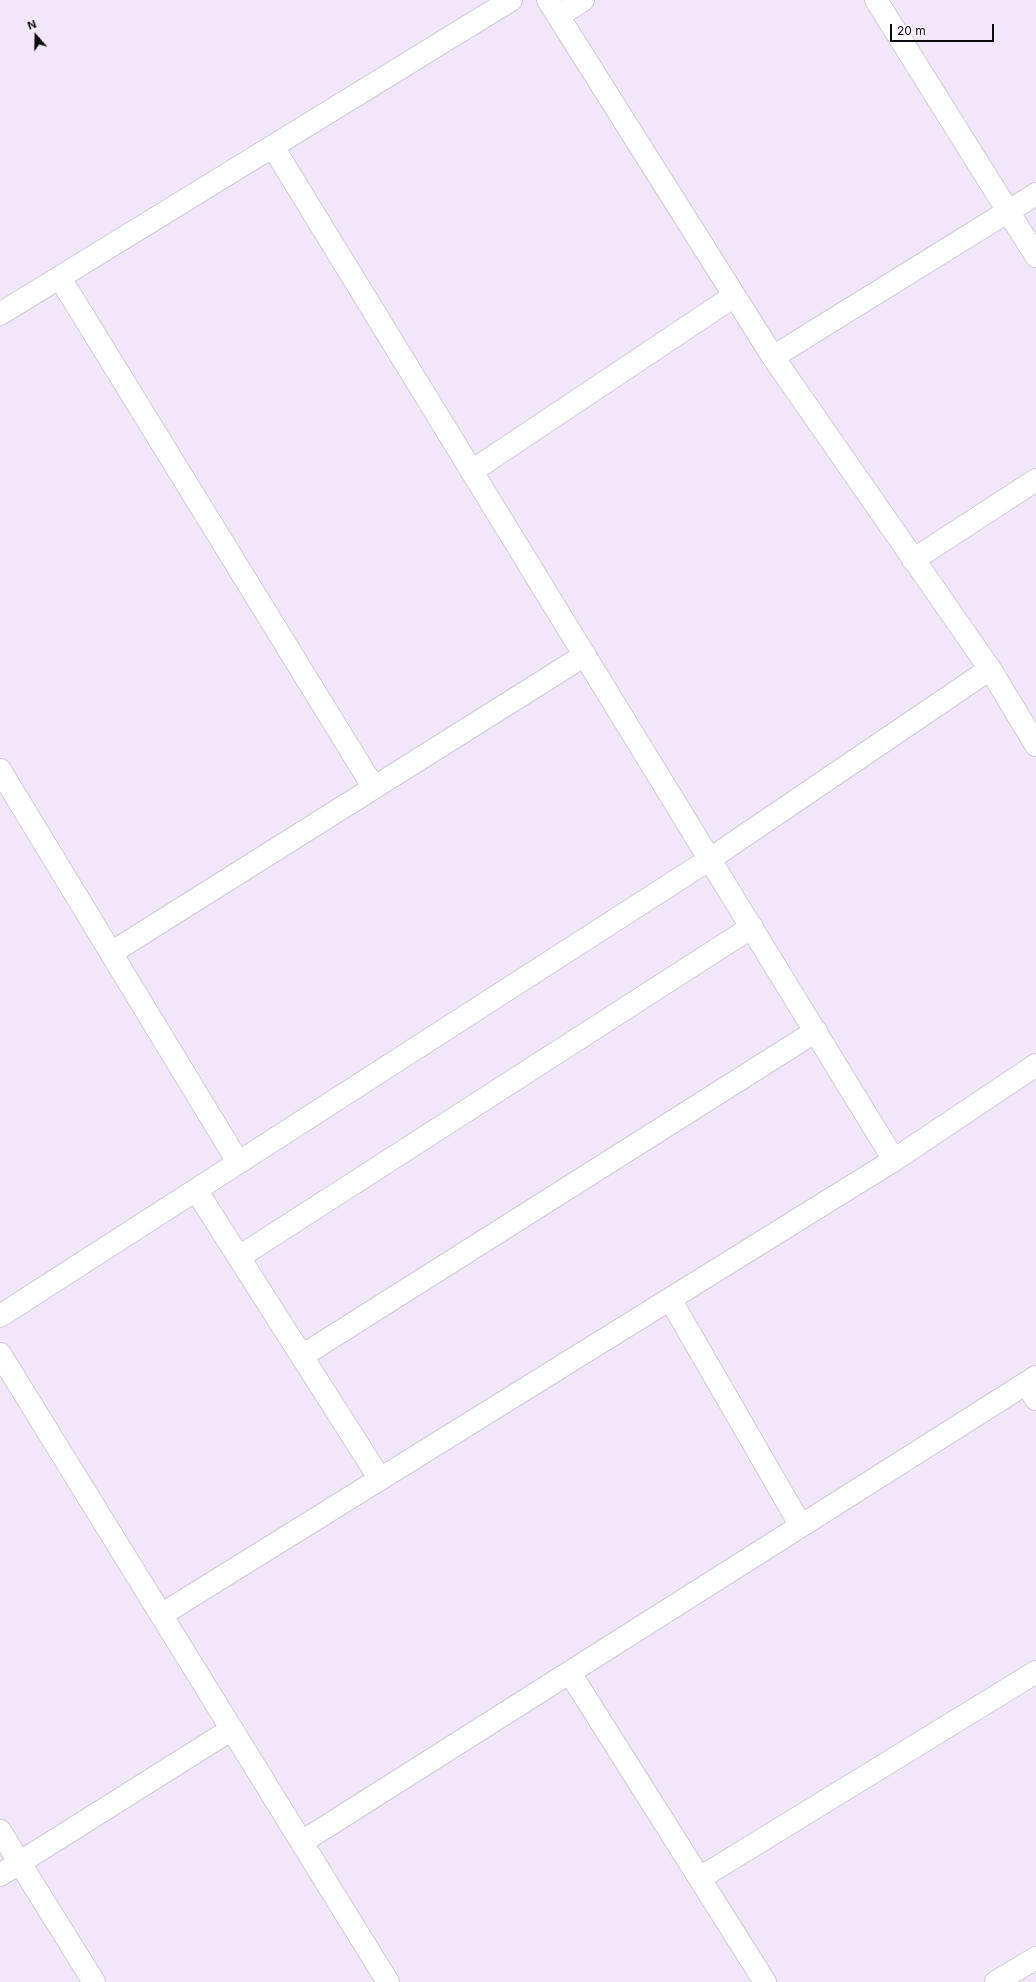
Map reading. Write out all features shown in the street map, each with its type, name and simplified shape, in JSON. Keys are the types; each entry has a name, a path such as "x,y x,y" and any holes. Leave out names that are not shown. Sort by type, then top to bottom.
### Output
{"street":[{"path":"0,314 511,0"},
{"path":"583,0 553,8 773,357 990,669 1036,745"},
{"path":"876,0 1007,212 1036,256"},
{"path":"273,147 894,1160"},
{"path":"773,357 1036,194"},
{"path":"60,278 374,788"},
{"path":"472,471 734,296"},
{"path":"913,560 1036,480"},
{"path":"111,954 585,655"},
{"path":"0,1316 710,859 990,669"},
{"path":"0,770 238,1162"},
{"path":"239,1257 752,928"},
{"path":"302,1356 816,1031"},
{"path":"161,1615 894,1160 1036,1065"},
{"path":"196,1190 380,1479"},
{"path":"670,1299 802,1526"},
{"path":"0,1354 388,1982"},
{"path":"302,1842 802,1526 1033,1387"},
{"path":"700,1878 1036,1672"},
{"path":"570,1673 765,1982"},
{"path":"0,1875 232,1729"},
{"path":"0,1831 94,1982"},
{"path":"996,1982 1036,1958"}],"shaded area":[{"path":"0,0 1036,0 1036,1982 0,1982"}]}
